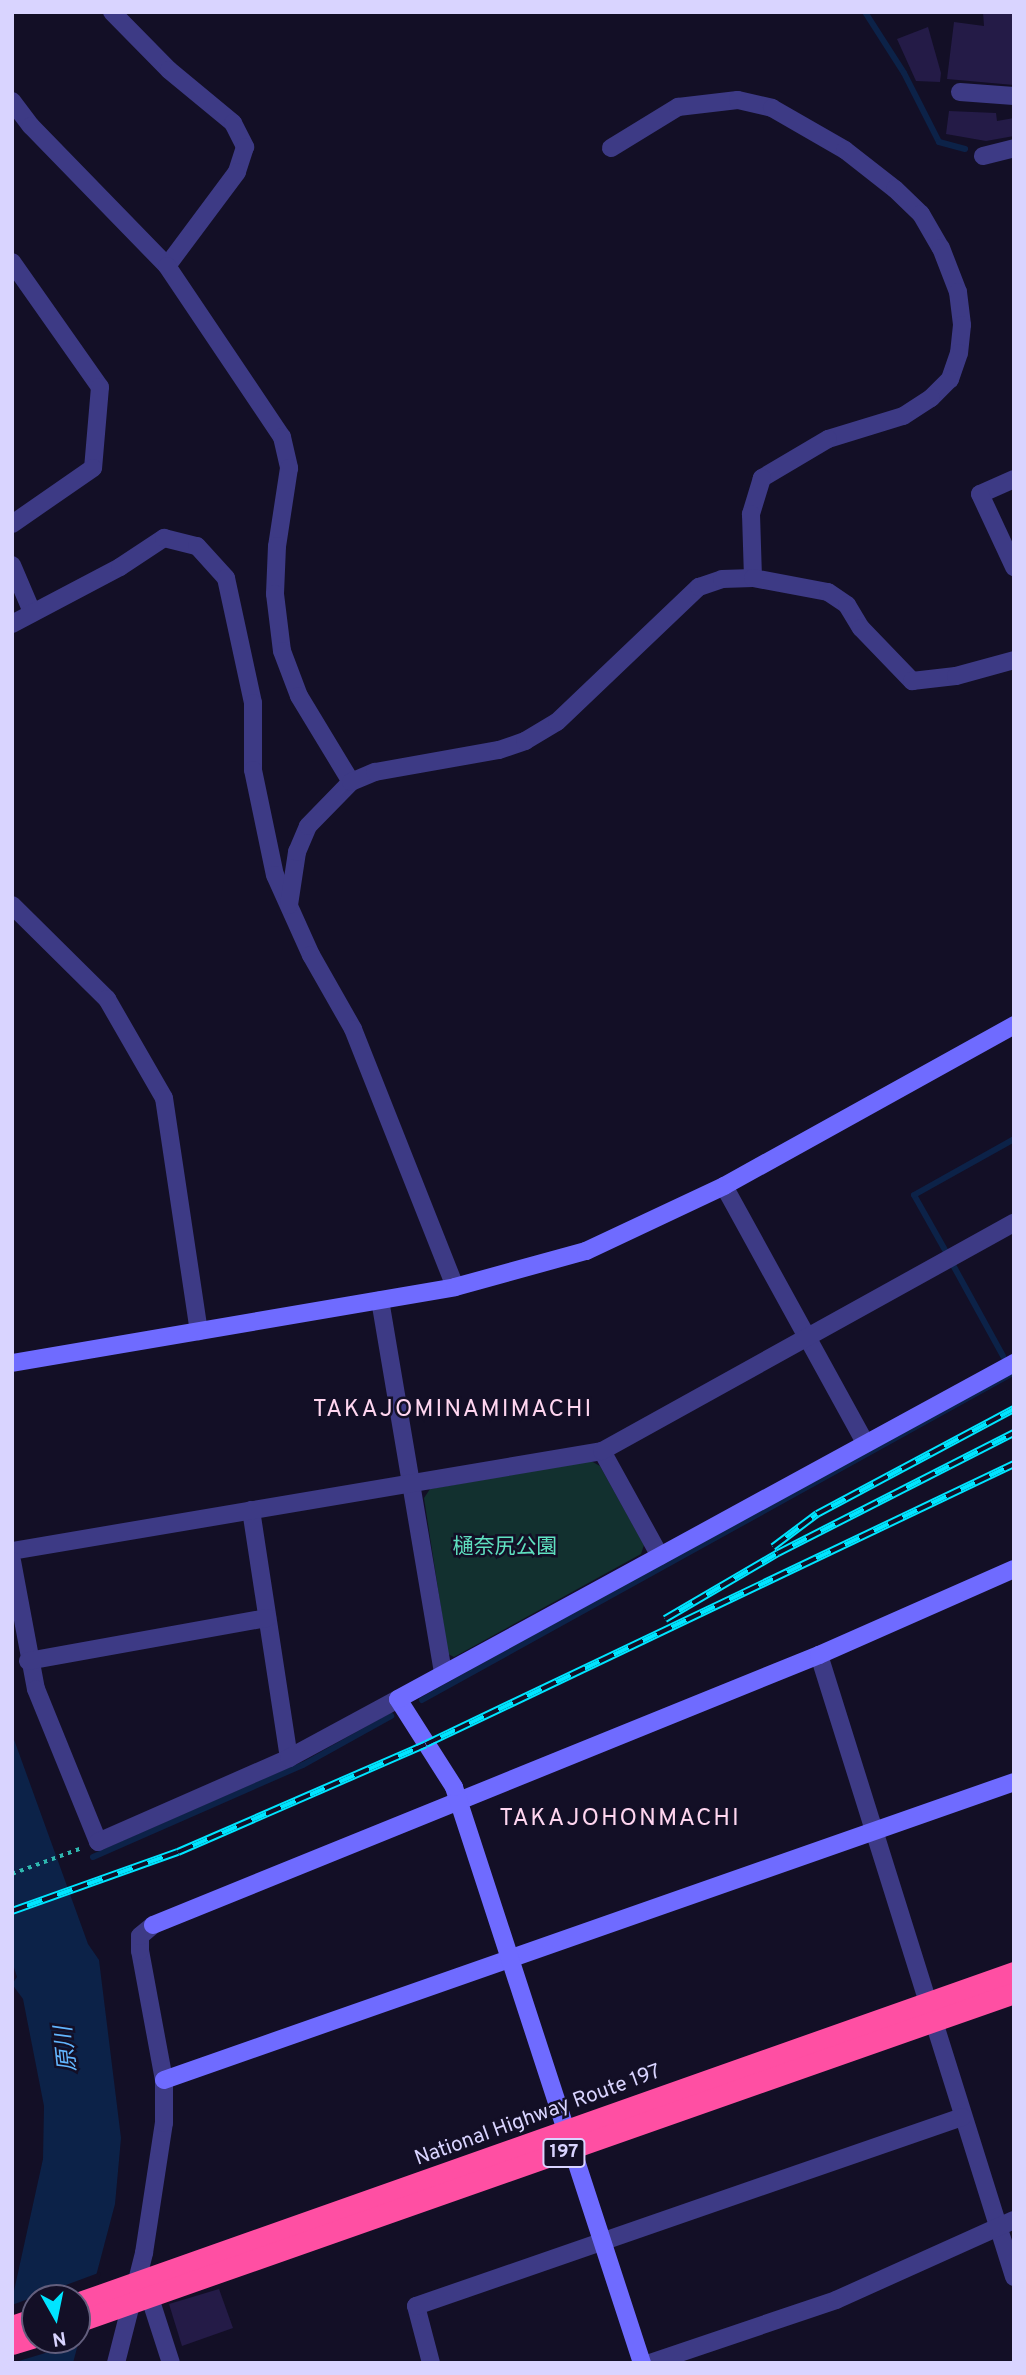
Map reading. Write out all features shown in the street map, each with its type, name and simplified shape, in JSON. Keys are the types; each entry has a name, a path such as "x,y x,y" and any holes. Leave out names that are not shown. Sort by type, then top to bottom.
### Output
{"highway":[{"name":"National Highway Route 197","path":"930,2013 1014,1972"},
{"name":"National Highway Route 197","path":"91,2315 130,2297 930,2013 1014,1993"},
{"name":"National Highway Route 197","path":"91,2301 130,2297"}],"street":[{"path":"112,12 169,70 233,123 245,147 237,172 167,266"},
{"path":"960,92 1014,96"},
{"path":"611,148 678,107 738,100 772,108 845,150 895,189 928,226 958,292 962,325 959,353 950,379 931,398 902,416 828,439 762,478 751,514 753,578"},
{"path":"12,101 31,126 167,266 282,437 289,468 276,546 275,594 282,651 299,696 351,782"},
{"path":"983,156 1014,148"},
{"path":"12,262 100,387 93,468 12,524"},
{"path":"1014,479 980,494 1014,567"},
{"path":"12,624 120,567 164,538 197,546 226,578 253,702 253,770 275,875 288,908 353,1029 455,1287"},
{"path":"12,565 32,612"},
{"path":"288,908 297,852 308,826 351,782 375,772 499,750 524,741 557,722 699,587 722,579 753,578 828,592 847,605 861,628 912,681 956,676 1014,660"},
{"path":"12,905 107,999 164,1098 199,1331"},
{"path":"12,1363 455,1287 586,1251 724,1186 1014,1025"},
{"path":"724,1186 865,1442"},
{"path":"12,1551 601,1451 1014,1223"},
{"path":"380,1300 443,1675"},
{"path":"12,1561 28,1661 98,1842 289,1758 1014,1363"},
{"path":"601,1451 660,1556"},
{"path":"251,1510 289,1758"},
{"path":"116,2363 160,2168 164,2080 140,1951 140,1936 153,1926 820,1655 1014,1570"},
{"path":"28,1661 267,1618"},
{"path":"820,1655 962,2118 1006,2224 1014,2277"},
{"path":"398,1699 458,1801 642,2363"},
{"path":"164,2080 1014,1782"},
{"path":"431,2363 416,2306 603,2239 962,2118"},
{"path":"650,2363 836,2300 1006,2224"},
{"path":"130,2297 171,2363"}],"path":[{"path":"12,1874 74,1851"}],"green space":[{"name":"樋奈尻公園","path":"591,1461 600,1466 644,1545 641,1554 454,1657 448,1654 424,1498 430,1489"}],"water":[{"name":"原川","path":"12,1734 88,1944 99,1960 121,2138 115,2204 91,2295 91,2284 21,2284 21,2354 75,2354 73,2363 12,2363 12,2300 43,2159 44,2106 23,1999 12,1984 17,1977 12,1961"}],"pier":[{"path":"101,2272 91,2309 91,2284 69,2284"},
{"path":"21,2302 21,2354 42,2354 12,2363 12,2305"}],"building":[{"path":"983,12 1014,12 1014,85 947,79 954,22 984,26"},
{"path":"928,27 941,73 940,82 916,81 897,39"},
{"path":"949,111 996,113 997,121 1014,118 1014,136 986,141 946,134"},
{"path":"219,2289 233,2328 182,2346 169,2304"}],"waterway":[{"path":"865,12 904,73 939,142 965,149"},
{"path":"945,1250 914,1195 1014,1139"},
{"path":"953,1265 1003,1356"},
{"path":"422,1700 1013,1373"},
{"path":"93,1857 303,1765 391,1716"}],"railway":[{"path":"773,1547 817,1514 1014,1409"},
{"path":"665,1619 778,1553 1014,1433"},
{"path":"12,1911 178,1852 426,1744 1014,1464"}],"district":[{"name":"TAKAJOMINAMIMACHI","path":"453,1411"},
{"name":"TAKAJOHONMACHI","path":"620,1820"}]}
